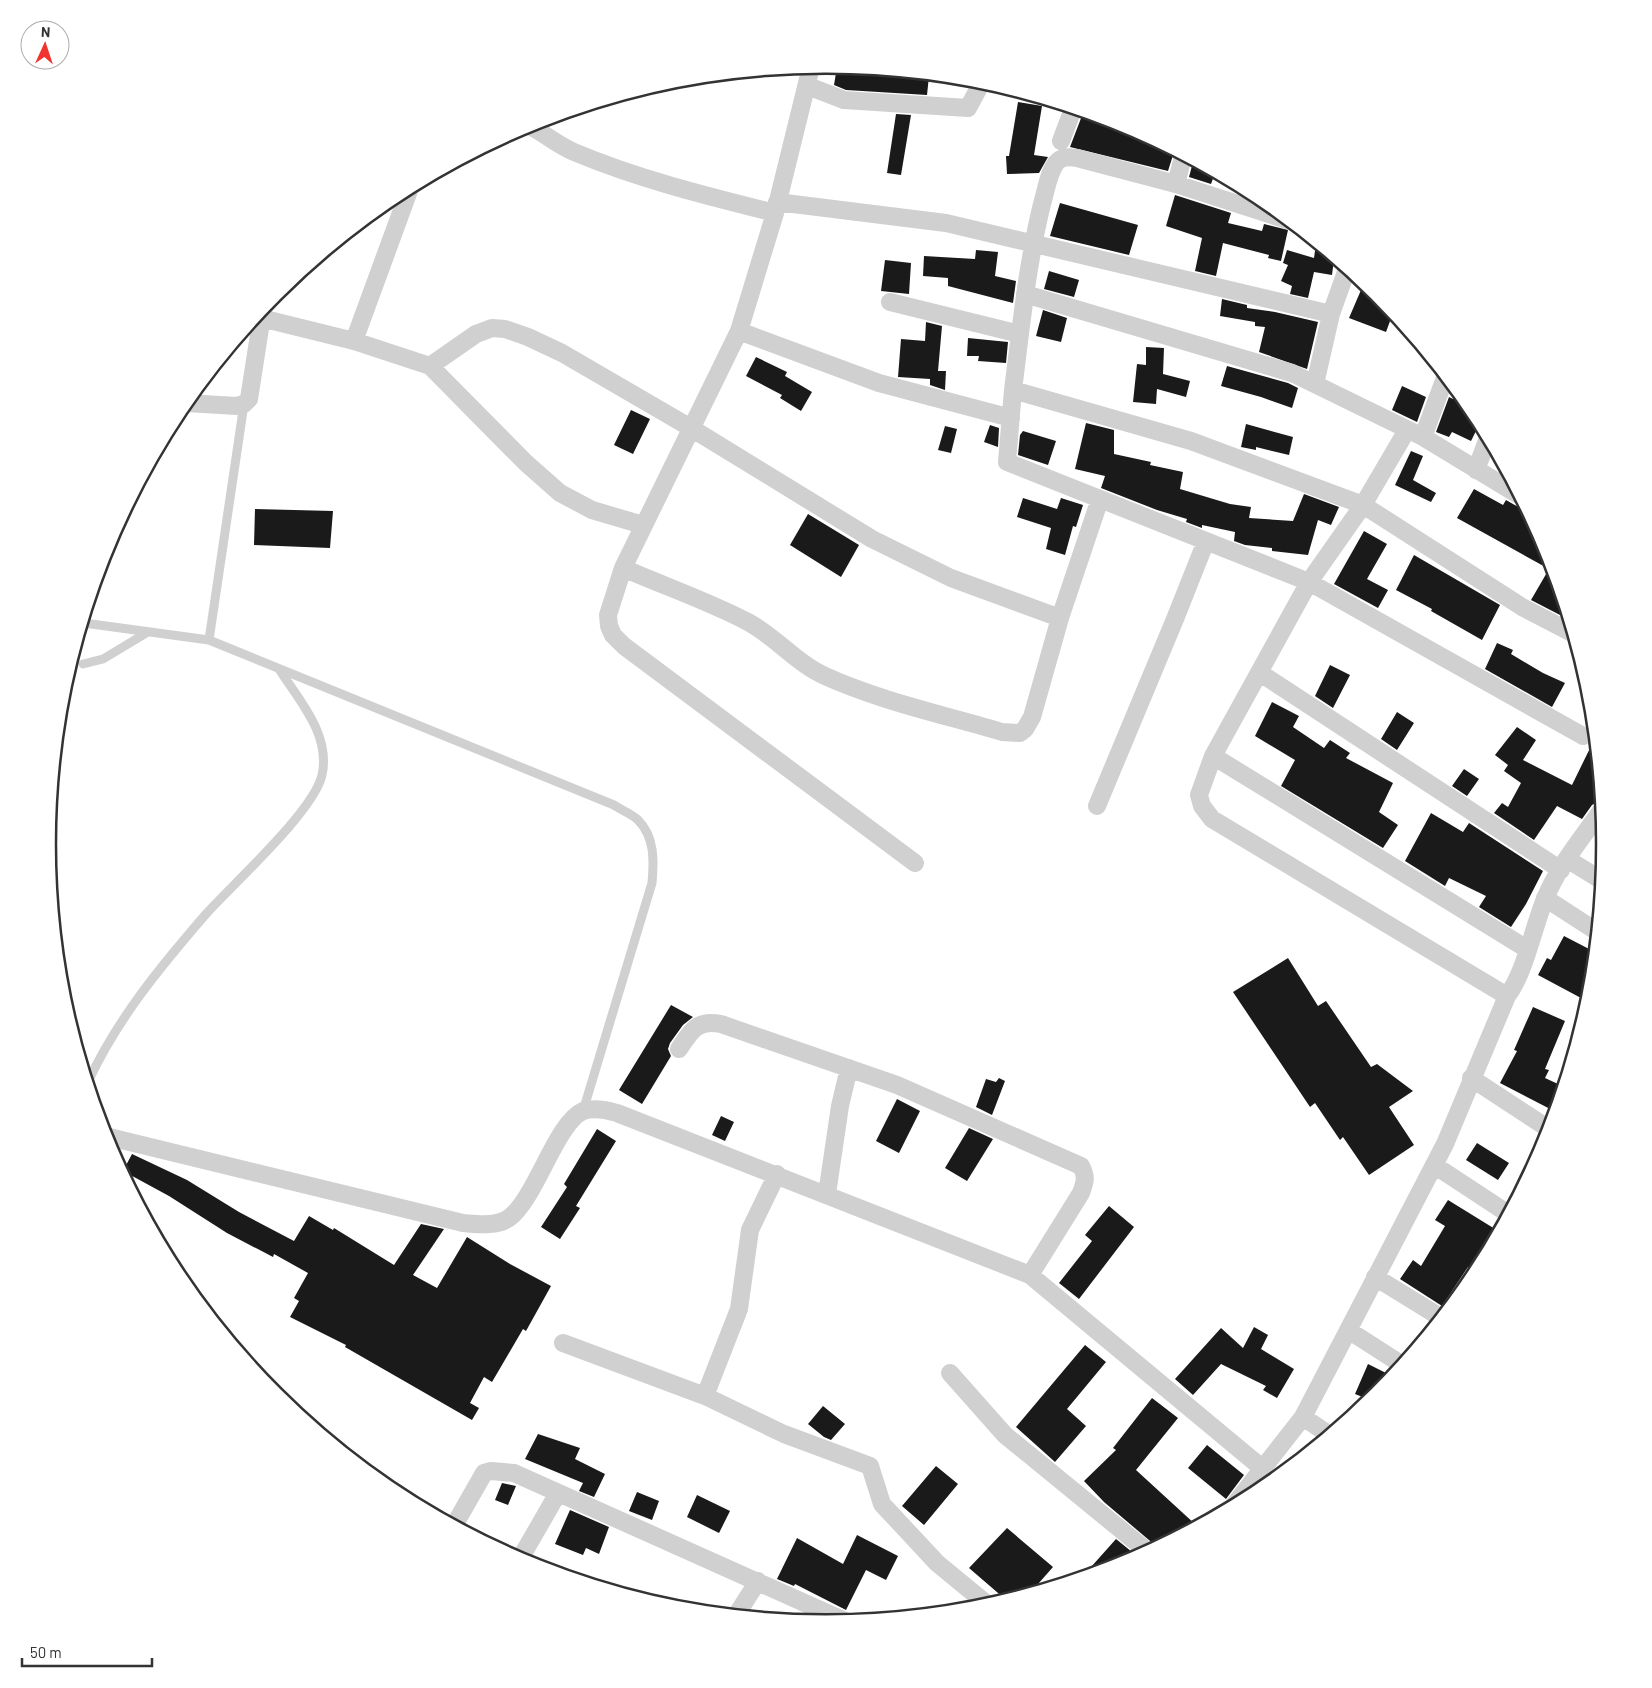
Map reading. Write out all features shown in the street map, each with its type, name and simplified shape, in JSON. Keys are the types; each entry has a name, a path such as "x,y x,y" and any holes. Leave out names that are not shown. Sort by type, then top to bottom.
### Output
{"street":[{"path":"810,75 776,208 739,331 623,568 608,615 609,626 613,636 915,863"},
{"path":"808,86 844,100 968,108 978,89"},
{"path":"1061,141 1071,114"},
{"path":"537,131 557,144 598,161 685,190 776,208 946,223 1331,314"},
{"path":"1268,214 1176,184 1077,158 1066,157 1055,164 1032,244 1013,390 1007,462 1309,582 1583,736"},
{"path":"1176,184 1182,162"},
{"path":"354,341 406,199"},
{"path":"1315,384 1331,314 1345,275"},
{"path":"1026,294 1292,373 1415,433 1508,489"},
{"path":"890,302 1020,334"},
{"path":"267,315 430,366 526,463 560,493 592,510 643,525"},
{"path":"195,403 226,406 244,404 252,390 261,322"},
{"path":"430,366 476,334 492,328 506,329 562,353 691,428 872,538 951,578 1060,618"},
{"path":"739,331 879,382 1011,418"},
{"path":"1442,383 1415,433 1309,582 1213,756 1199,795 1202,806 1212,819 1507,996"},
{"path":"1013,390 1191,441 1362,505 1522,606 1565,629"},
{"path":"1476,470 1485,446"},
{"path":"623,568 748,622 768,634 807,667 855,688 1012,734 1020,733 1025,729 1032,717 1060,618 1100,499"},
{"path":"1097,806 1176,619 1206,541"},
{"path":"1260,673 1564,865 1595,877"},
{"path":"1213,756 1527,949"},
{"path":"1253,1484 1262,1468 1303,1417 1445,1144 1471,1078 1507,996 1516,984 1545,898 1564,865 1595,820"},
{"path":"1545,898 1591,928"},
{"path":"679,1049 693,1028 702,1023 711,1022 898,1085 1080,1166 1085,1174 1083,1188 1030,1275"},
{"path":"827,1194 848,1068"},
{"path":"1471,1078 1542,1125"},
{"path":"115,1138 463,1223 492,1224 508,1218 526,1197 570,1121 583,1112 599,1109 618,1113 1030,1275 1262,1468"},
{"path":"1434,1165 1503,1210"},
{"path":"705,1396 739,1309 750,1230 777,1174"},
{"path":"1375,1278 1436,1314"},
{"path":"1348,1330 1396,1361"},
{"path":"563,1343 705,1396 784,1434 870,1466 882,1504 937,1563 981,1598"},
{"path":"950,1374 1005,1435 1141,1546"},
{"path":"1303,1417 1324,1431"},
{"path":"458,1519 484,1473 491,1471 514,1473 829,1614"},
{"path":"524,1552 558,1493"},
{"path":"741,1608 758,1581"}],"lane":[{"path":"209,640 244,404"},
{"path":"89,624 209,640 614,805 638,820 649,838 654,858 652,883 583,1112"},
{"path":"83,664 103,659 148,632"},
{"path":"92,1074 104,1049 148,985 206,915 298,816 314,793 322,776 321,740 314,722 279,669"}],"building":[{"path":"836,74 928,81 927,95 846,90 834,85"},
{"path":"1018,102 1042,106 1034,155 1048,157 1039,173 1007,174 1006,156 1009,156"},
{"path":"896,114 911,115 901,175 887,173"},
{"path":"1081,118 1121,133 1172,157 1168,171 1070,147"},
{"path":"1192,167 1213,178 1211,184 1189,177"},
{"path":"1175,195 1231,213 1228,223 1262,231 1264,224 1288,230 1281,261 1268,258 1269,255 1223,243 1216,276 1195,271 1202,238 1166,226"},
{"path":"1060,203 1138,225 1129,255 1050,236"},
{"path":"976,250 998,252 995,276 1016,281 1013,303 948,286 948,278 923,276 924,256 975,259"},
{"path":"1287,250 1314,258 1315,250 1333,264 1332,275 1314,272 1308,298 1290,294 1292,286 1281,281 1288,265 1283,263"},
{"path":"885,260 911,263 909,294 881,291"},
{"path":"1049,271 1079,280 1074,297 1044,289"},
{"path":"1361,291 1390,321 1386,332 1349,318"},
{"path":"1222,299 1247,305 1247,308 1318,322 1307,369 1259,352 1265,327 1255,326 1255,322 1220,316"},
{"path":"1043,310 1067,318 1061,342 1036,336"},
{"path":"926,322 942,326 938,371 946,371 945,390 930,385 930,379 898,377 901,339 925,341"},
{"path":"968,338 1008,342 1006,363 978,361 979,356 967,356"},
{"path":"1146,347 1164,348 1163,374 1190,381 1186,397 1157,389 1156,404 1133,402 1137,364 1146,365"},
{"path":"756,357 787,372 785,376 812,392 801,411 780,398 782,395 746,376"},
{"path":"1227,366 1288,383 1298,388 1292,408 1221,386"},
{"path":"1402,386 1426,397 1417,422 1392,410"},
{"path":"1449,397 1453,399 1476,432 1471,441 1452,432 1449,437 1436,432"},
{"path":"631,410 650,419 633,454 614,445"},
{"path":"1086,423 1114,430 1114,454 1151,462 1150,465 1183,472 1180,489 1230,504 1251,507 1249,518 1293,521 1304,494 1339,507 1331,525 1318,520 1308,555 1272,551 1272,548 1245,545 1234,541 1235,532 1202,525 1202,528 1186,522 1187,519 1157,510 1101,488 1105,476 1075,469"},
{"path":"1246,424 1293,437 1289,455 1256,447 1256,450 1241,447"},
{"path":"990,425 999,428 998,447 984,442"},
{"path":"945,426 957,429 951,453 938,450"},
{"path":"1023,431 1056,441 1048,465 1018,455 1020,435"},
{"path":"1411,451 1423,456 1413,480 1436,493 1431,502 1395,485"},
{"path":"1474,489 1503,505 1506,500 1517,506 1543,566 1457,518"},
{"path":"1023,498 1057,509 1061,498 1083,505 1076,527 1073,526 1065,555 1046,549 1051,528 1017,517"},
{"path":"255,509 333,511 330,548 254,545"},
{"path":"808,514 859,545 841,577 790,545"},
{"path":"1364,531 1387,544 1367,579 1388,590 1378,608 1334,584"},
{"path":"1414,555 1500,605 1482,640 1431,611 1432,609 1396,590"},
{"path":"1546,574 1560,614 1560,615 1531,600"},
{"path":"1497,643 1513,650 1511,654 1543,673 1565,683 1552,707 1485,669"},
{"path":"1330,665 1350,675 1333,708 1315,696"},
{"path":"1272,702 1299,716 1293,727 1324,748 1330,740 1350,753 1346,758 1393,783 1379,812 1398,825 1383,848 1281,786 1295,760 1255,736"},
{"path":"1397,712 1414,723 1397,750 1381,739"},
{"path":"1517,727 1536,740 1523,760 1572,785 1590,749 1594,804 1582,819 1557,806 1534,840 1494,813 1502,803 1508,807 1521,783 1504,771 1508,765 1495,755"},
{"path":"1464,769 1479,779 1467,796 1452,786"},
{"path":"1431,813 1463,832 1469,823 1543,871 1526,904 1511,927 1479,907 1486,896 1449,878 1445,886 1405,861"},
{"path":"1564,936 1588,949 1580,998 1538,975 1547,958 1551,960"},
{"path":"1288,958 1318,1006 1326,1001 1371,1067 1377,1064 1413,1091 1389,1107 1414,1145 1369,1175 1343,1137 1340,1140 1315,1103 1310,1107 1233,992"},
{"path":"671,1005 693,1017 683,1025 670,1043 668,1049 671,1056 642,1104 619,1090"},
{"path":"1533,1007 1565,1021 1545,1069 1549,1070 1545,1078 1557,1084 1549,1108 1500,1083 1517,1051 1514,1050"},
{"path":"999,1078 1005,1081 992,1115 976,1107 986,1079 996,1082"},
{"path":"897,1099 920,1111 899,1153 876,1141"},
{"path":"721,1116 734,1122 725,1141 712,1135"},
{"path":"969,1128 993,1139 967,1181 945,1168"},
{"path":"597,1129 616,1141 576,1206 580,1208 560,1239 541,1227 567,1187 564,1184"},
{"path":"1477,1143 1509,1163 1498,1180 1466,1160"},
{"path":"132,1154 187,1180 239,1212 294,1241 309,1216 333,1230 334,1228 394,1265 421,1224 444,1229 413,1275 437,1288 467,1237 510,1264 551,1286 526,1331 523,1329 492,1382 484,1377 470,1403 479,1408 472,1420 345,1347 346,1345 290,1317 299,1301 294,1298 308,1273 274,1254 273,1257 227,1233 169,1196 132,1176 127,1164"},
{"path":"1448,1200 1493,1228 1442,1306 1400,1279 1413,1260 1421,1266 1445,1226 1435,1220"},
{"path":"1109,1206 1134,1227 1079,1299 1059,1283 1092,1241 1085,1235"},
{"path":"1254,1327 1268,1335 1261,1349 1294,1369 1277,1398 1263,1390 1266,1386 1221,1364 1193,1395 1175,1379 1221,1328 1243,1348"},
{"path":"1085,1345 1106,1362 1067,1409 1086,1426 1055,1462 1016,1427"},
{"path":"1368,1364 1385,1373 1361,1397 1355,1394"},
{"path":"1152,1398 1178,1418 1136,1470 1192,1521 1150,1541 1104,1502 1084,1481 1116,1450 1113,1448"},
{"path":"823,1406 845,1424 831,1440 824,1437 808,1424"},
{"path":"538,1434 580,1448 575,1459 605,1474 594,1497 579,1491 583,1483 525,1459"},
{"path":"1207,1445 1244,1475 1226,1499 1188,1468"},
{"path":"936,1466 958,1484 924,1525 902,1506"},
{"path":"502,1483 516,1486 508,1505 495,1500"},
{"path":"637,1492 659,1501 652,1520 629,1511"},
{"path":"697,1495 730,1511 719,1533 687,1517"},
{"path":"570,1510 609,1527 599,1554 586,1548 583,1555 555,1544"},
{"path":"1007,1528 1053,1567 1038,1584 999,1594 969,1568"},
{"path":"857,1535 898,1556 886,1580 866,1570 846,1610 795,1584 794,1586 777,1579 797,1538 843,1564"},
{"path":"1116,1539 1130,1551 1121,1555 1092,1566"}]}
